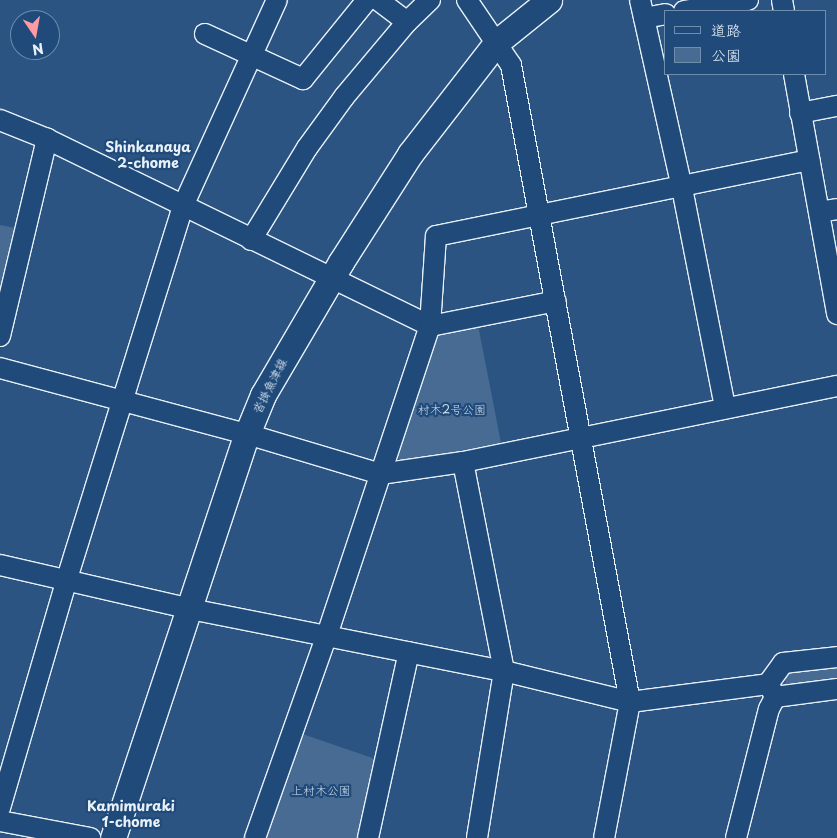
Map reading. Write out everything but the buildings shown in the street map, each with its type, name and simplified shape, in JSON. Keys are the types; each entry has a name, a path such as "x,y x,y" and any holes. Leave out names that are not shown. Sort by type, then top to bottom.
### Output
{"main road":[{"name":"沓掛魚津線","path":"113,838 247,434 277,369 331,278 410,154 497,42 549,0"}],"street":[{"path":"0,808 183,206 277,0"},
{"path":"205,34 303,79 366,0"},
{"path":"378,0 407,22"},
{"path":"252,240 307,148 344,97 407,22 430,0"},
{"path":"467,0 511,65 630,702 604,838"},
{"path":"689,10 737,1"},
{"path":"664,14 642,9 682,188 725,407"},
{"path":"794,75 809,160 828,210 837,314"},
{"path":"800,113 837,106"},
{"path":"0,120 47,139 430,326 556,301"},
{"path":"0,336 47,139"},
{"path":"254,838 328,635 430,326 436,236 682,188 809,160"},
{"path":"0,368 123,403 247,434 380,474 463,462 581,435 837,386"},
{"path":"463,462 504,671 477,838"},
{"path":"0,565 190,609 504,671 630,702 772,690 837,689"},
{"path":"368,838 409,652"},
{"path":"736,838 769,709 772,690 783,664 837,657"},
{"path":"0,821 90,838"}],"green space":[{"path":"0,225 15,228 0,298"},
{"name":"村木2号公園","path":"478,325 501,443 402,462 392,452 434,334"},
{"path":"837,666 837,680 785,687 786,673"},
{"name":"上村木公園","path":"291,730 384,762 368,838 255,838"}],"district":[{"name":"Shinkanaya 2-chome","path":"148,156"},
{"name":"Kamimuraki 1-chome","path":"131,814"}]}
